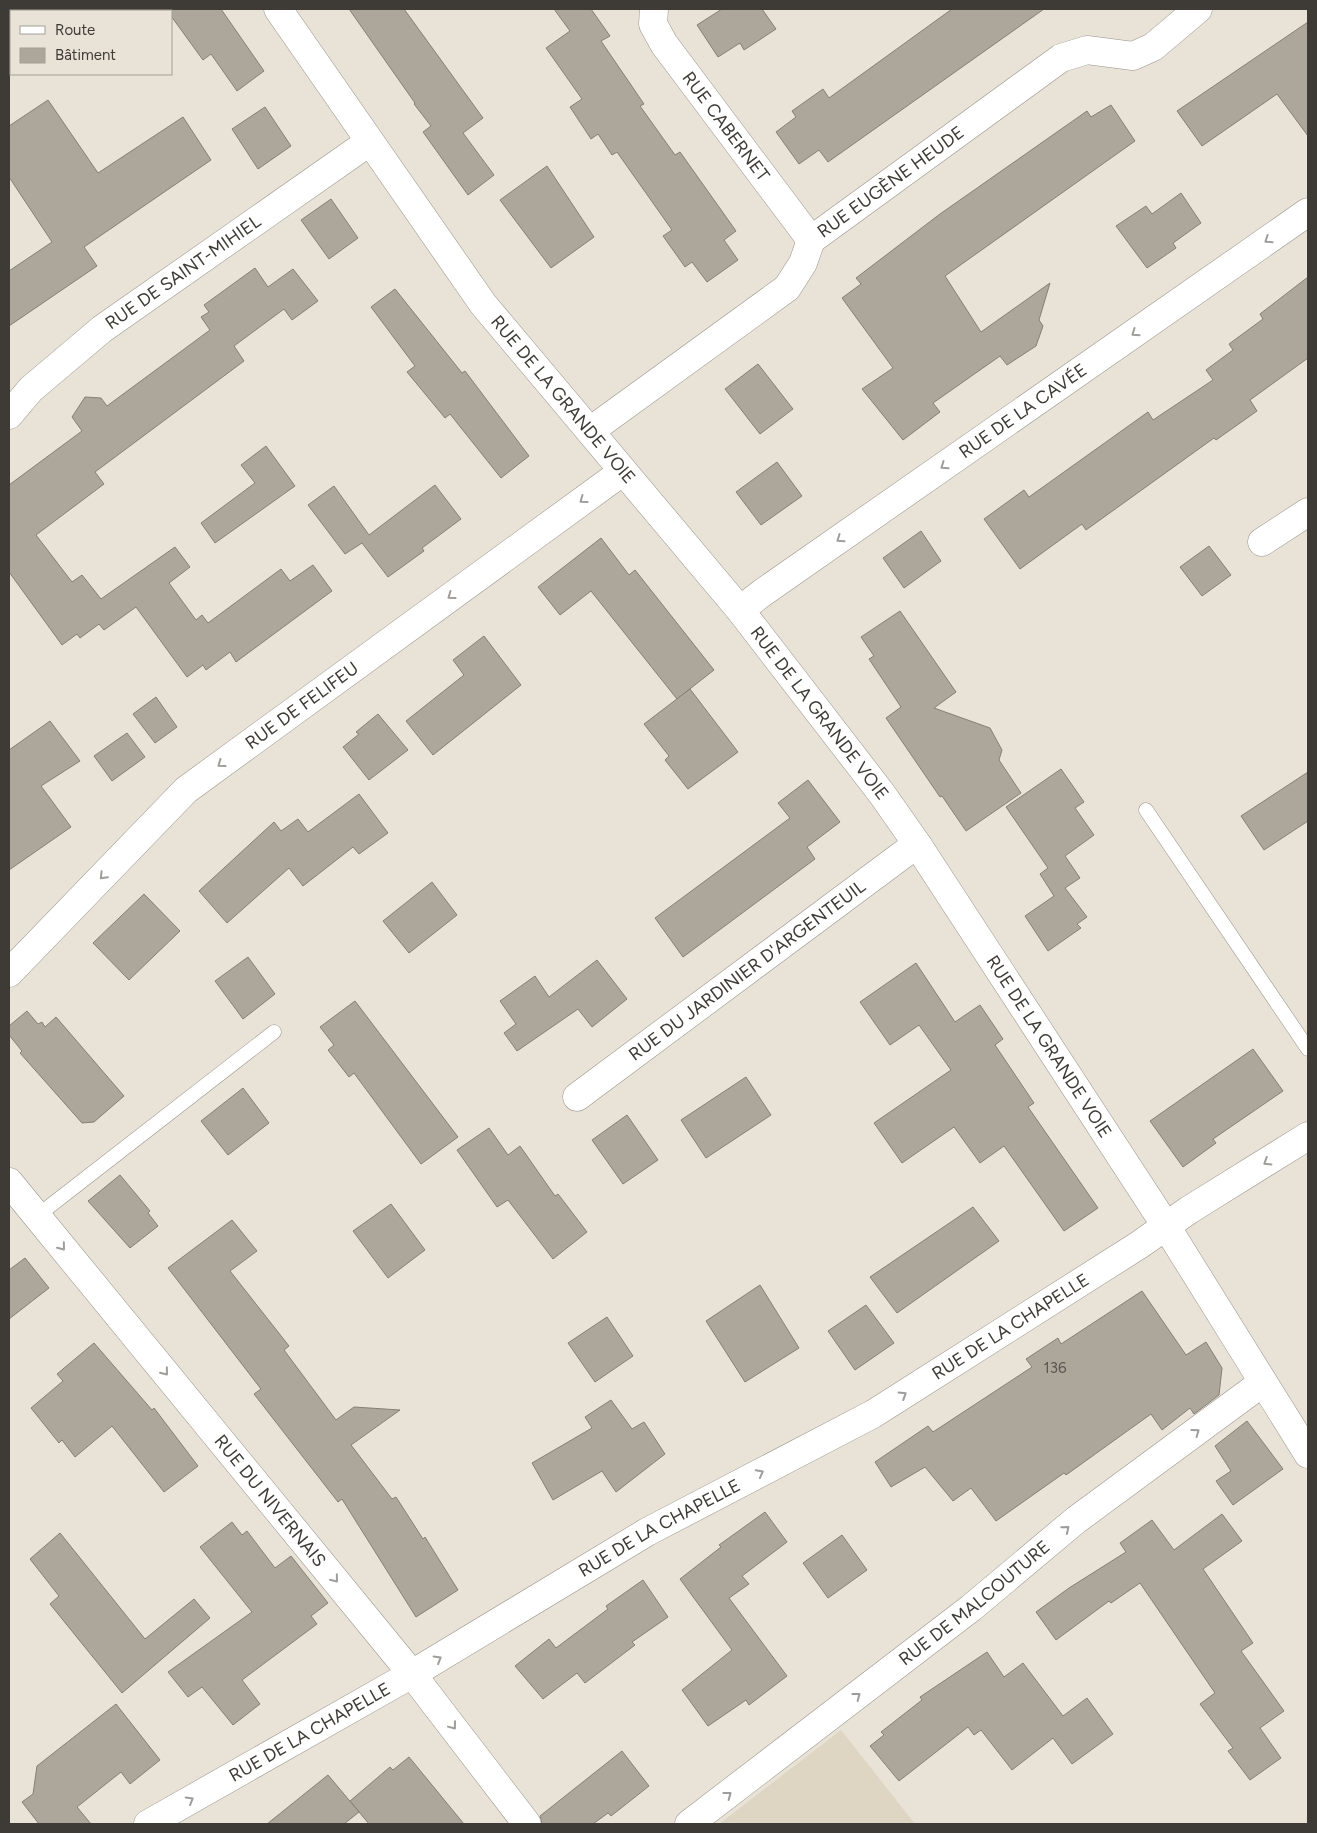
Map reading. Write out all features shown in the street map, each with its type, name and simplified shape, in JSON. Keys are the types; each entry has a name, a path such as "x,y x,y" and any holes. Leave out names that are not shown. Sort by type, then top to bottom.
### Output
{"street":[{"name":"RUE DE LA GRANDE VOIE","path":"278,9 483,304 622,472 740,610 882,794 917,844 1166,1226 1262,1383 1308,1454"},
{"name":"RUE CABERNET","path":"654,9 653,24 664,44 811,240"},
{"name":"RUE EUGÈNE HEUDE","path":"590,431 787,288 803,263 811,240 1061,58 1087,50 1133,56 1153,47 1198,9"},
{"name":"RUE DE SAINT-MIHIEL","path":"9,415 30,389 102,328 370,142"},
{"name":"RUE DE LA CAVÉE","path":"740,610 1308,212"},
{"name":"RUE DE FELIFEU","path":"9,973 186,790 622,472"},
{"path":"1262,542 1308,512"},
{"name":"RUE DU JARDINIER D'ARGENTEUIL","path":"578,1097 917,844"},
{"name":"RUE DE LA CHAPELLE","path":"148,1824 412,1674 646,1532 873,1414 1308,1136"},
{"name":"RUE DU NIVERNAIS","path":"9,1182 412,1674 527,1824"},
{"name":"RUE DE MALCOUTURE","path":"689,1824 971,1608 1076,1520 1262,1383"}],"lane":[{"path":"1146,810 1308,1049"},
{"path":"37,1216 274,1032"}],"shaded area":[{"path":"841,1730 915,1824 719,1824"}],"building":[{"path":"166,9 221,9 264,71 237,91 211,54 203,60 172,17 172,10"},
{"path":"349,9 404,9 483,118 463,133 494,175 468,195 423,132 431,126"},
{"path":"554,9 591,9 610,36 601,41 644,104 640,106 675,155 680,152 736,231 724,240 738,260 707,282 692,262 685,267 663,236 672,230 617,152 612,155 598,134 591,139 570,107 582,99 546,48 570,31"},
{"path":"722,9 762,9 776,29 744,50 740,43 718,57 697,25"},
{"path":"952,9 1044,9 828,162 819,150 799,164 776,132 796,117 792,111 823,89 829,98"},
{"path":"1308,22 1308,136 1277,94 1202,146 1177,111"},
{"path":"48,100 98,173 183,117 211,160 84,247 97,266 9,326 9,271 52,242 9,177 9,126"},
{"path":"1111,105 1135,141 945,276 981,332 1050,283 1039,320 1043,326 1036,346 1007,365 1000,356 933,403 940,412 903,440 862,389 893,368 842,298 861,284 856,278 940,214 1087,111 1091,117"},
{"path":"265,107 291,146 258,169 232,129"},
{"path":"547,166 594,237 551,268 500,200"},
{"path":"1181,193 1201,223 1173,243 1176,248 1147,268 1116,226 1146,206 1152,214"},
{"path":"331,199 358,238 329,259 301,220"},
{"path":"255,268 268,287 293,269 318,301 292,320 284,309 234,346 244,361 95,472 104,484 36,535 72,582 82,575 101,599 175,547 190,567 169,583 196,620 202,615 208,623 281,569 290,581 313,565 332,591 236,662 230,652 206,670 203,665 187,677 136,607 104,630 99,624 80,638 77,634 62,645 9,572 9,485 82,431 72,417 85,397 101,398 107,406 210,330 201,317 209,312 204,305"},
{"path":"1308,277 1308,358 1250,400 1257,411 1216,440 1214,438 1086,530 1082,524 1020,569 984,519 1024,490 1029,497 1148,412 1153,420 1213,380 1206,370 1233,350 1229,344 1263,319 1260,314"},
{"path":"395,289 462,373 465,371 529,456 501,478 450,414 445,418 407,372 415,366 371,307"},
{"path":"758,364 793,409 760,434 725,389"},
{"path":"266,446 295,486 215,543 201,523 255,483 241,465"},
{"path":"777,462 802,496 761,525 736,492"},
{"path":"435,485 461,519 422,548 424,551 388,577 362,543 345,554 308,505 334,486 369,535"},
{"path":"921,531 941,561 904,588 883,558"},
{"path":"601,538 629,575 635,570 714,670 677,699 591,591 560,615 538,587"},
{"path":"1209,546 1231,575 1202,596 1180,567"},
{"path":"900,611 956,692 934,708 990,728 1002,750 999,760 1021,793 966,831 942,796 940,797 886,718 901,707 869,659 874,656 861,637"},
{"path":"484,636 521,685 433,755 406,721 464,675 453,660"},
{"path":"690,689 738,752 688,789 665,760 669,756 644,724"},
{"path":"156,697 177,727 155,743 133,714"},
{"path":"378,714 408,750 369,780 343,747 359,734 356,732"},
{"path":"50,721 80,761 41,786 71,827 9,870 9,750"},
{"path":"127,733 145,757 112,781 94,756"},
{"path":"1061,769 1084,802 1075,808 1094,835 1065,856 1080,878 1065,888 1087,917 1077,924 1081,928 1048,951 1025,916 1054,896 1040,874 1048,868 1006,807"},
{"path":"1308,772 1308,821 1264,850 1241,816"},
{"path":"808,780 840,822 807,847 815,859 683,957 655,918 790,818 778,803"},
{"path":"359,794 388,833 359,854 353,847 303,886 289,868 227,923 199,891 274,822 281,831 298,819 308,832"},
{"path":"432,882 457,915 409,953 383,921"},
{"path":"144,894 180,931 129,980 93,943"},
{"path":"248,957 275,994 243,1019 215,981"},
{"path":"597,960 627,999 592,1027 578,1009 517,1051 504,1033 516,1024 500,1001 535,976 549,997"},
{"path":"916,963 955,1022 980,1005 1003,1039 995,1045 1034,1103 1028,1107 1098,1208 1064,1231 1004,1146 980,1163 954,1127 902,1163 874,1123 951,1070 919,1025 890,1045 860,1002"},
{"path":"355,1001 458,1137 421,1164 354,1073 349,1077 328,1050 334,1045 320,1027"},
{"path":"27,1011 38,1024 42,1022 45,1027 56,1017 124,1096 94,1122 82,1123 20,1053 22,1051 9,1035 9,1026"},
{"path":"1253,1049 1283,1091 1213,1139 1216,1143 1183,1167 1150,1121"},
{"path":"746,1077 771,1115 706,1158 681,1120"},
{"path":"243,1088 269,1123 228,1155 201,1121"},
{"path":"627,1115 658,1160 623,1184 592,1140"},
{"path":"489,1128 508,1155 520,1146 555,1196 558,1194 587,1232 553,1259 508,1200 497,1207 457,1150"},
{"path":"120,1175 150,1211 148,1213 158,1226 130,1248 88,1201"},
{"path":"391,1204 425,1250 388,1278 353,1231"},
{"path":"973,1207 999,1241 897,1313 870,1277"},
{"path":"232,1220 257,1251 230,1271 289,1346 284,1350 336,1420 354,1407 400,1410 351,1445 392,1499 396,1497 423,1539 425,1537 458,1590 416,1617 342,1499 338,1502 254,1394 261,1389 168,1268"},
{"path":"25,1258 49,1288 9,1319 9,1270"},
{"path":"760,1285 799,1348 745,1382 706,1321"},
{"path":"1142,1291 1186,1355 1206,1342 1222,1368 1219,1395 1194,1414 1190,1408 1162,1430 1151,1414 1066,1475 1064,1473 996,1521 971,1488 953,1501 925,1467 891,1487 875,1462 928,1426 933,1432 1032,1367 1026,1359 1058,1338 1061,1344"},
{"path":"866,1305 894,1343 855,1370 828,1331"},
{"path":"607,1317 633,1356 595,1382 568,1343"},
{"path":"94,1343 152,1410 154,1408 198,1466 164,1492 112,1426 75,1457 62,1440 59,1443 31,1408 63,1381 57,1374"},
{"path":"611,1400 632,1429 644,1422 665,1454 616,1492 602,1471 553,1500 532,1463 592,1428 585,1417"},
{"path":"1247,1421 1283,1469 1233,1505 1216,1481 1231,1471 1215,1446"},
{"path":"765,1512 787,1542 742,1576 749,1584 729,1598 787,1676 749,1705 746,1700 708,1726 682,1690 732,1650 680,1579 721,1547 719,1545"},
{"path":"1222,1514 1242,1541 1203,1569 1253,1643 1241,1651 1284,1711 1260,1728 1281,1758 1250,1780 1228,1751 1233,1748 1200,1704 1215,1693 1140,1583 1111,1603 1109,1601 1056,1640 1036,1612 1069,1588 1126,1552 1120,1543 1152,1520 1174,1550"},
{"path":"232,1522 242,1535 247,1531 275,1568 291,1556 328,1603 311,1616 317,1624 242,1680 260,1704 233,1725 202,1687 188,1697 168,1672 252,1612 200,1547"},
{"path":"60,1533 145,1639 194,1599 210,1618 122,1693 50,1604 59,1596 30,1559"},
{"path":"842,1535 867,1570 828,1598 803,1563"},
{"path":"643,1580 668,1617 632,1642 635,1645 585,1683 577,1673 543,1699 515,1666 549,1639 556,1648 608,1609 606,1606"},
{"path":"987,1652 1004,1677 1023,1663 1063,1716 1087,1698 1113,1734 1072,1764 1053,1738 1012,1770 981,1730 974,1735 968,1727 899,1781 870,1746 884,1735 881,1732 922,1700 920,1697"},
{"path":"116,1704 160,1760 130,1784 121,1772 77,1807 91,1824 39,1824 22,1802 33,1794 37,1766"},
{"path":"622,1751 649,1786 611,1816 608,1813 593,1824 542,1824 540,1816"},
{"path":"409,1757 464,1824 369,1824 350,1801 390,1767 393,1770"},
{"path":"328,1775 359,1812 344,1824 267,1824"}]}
